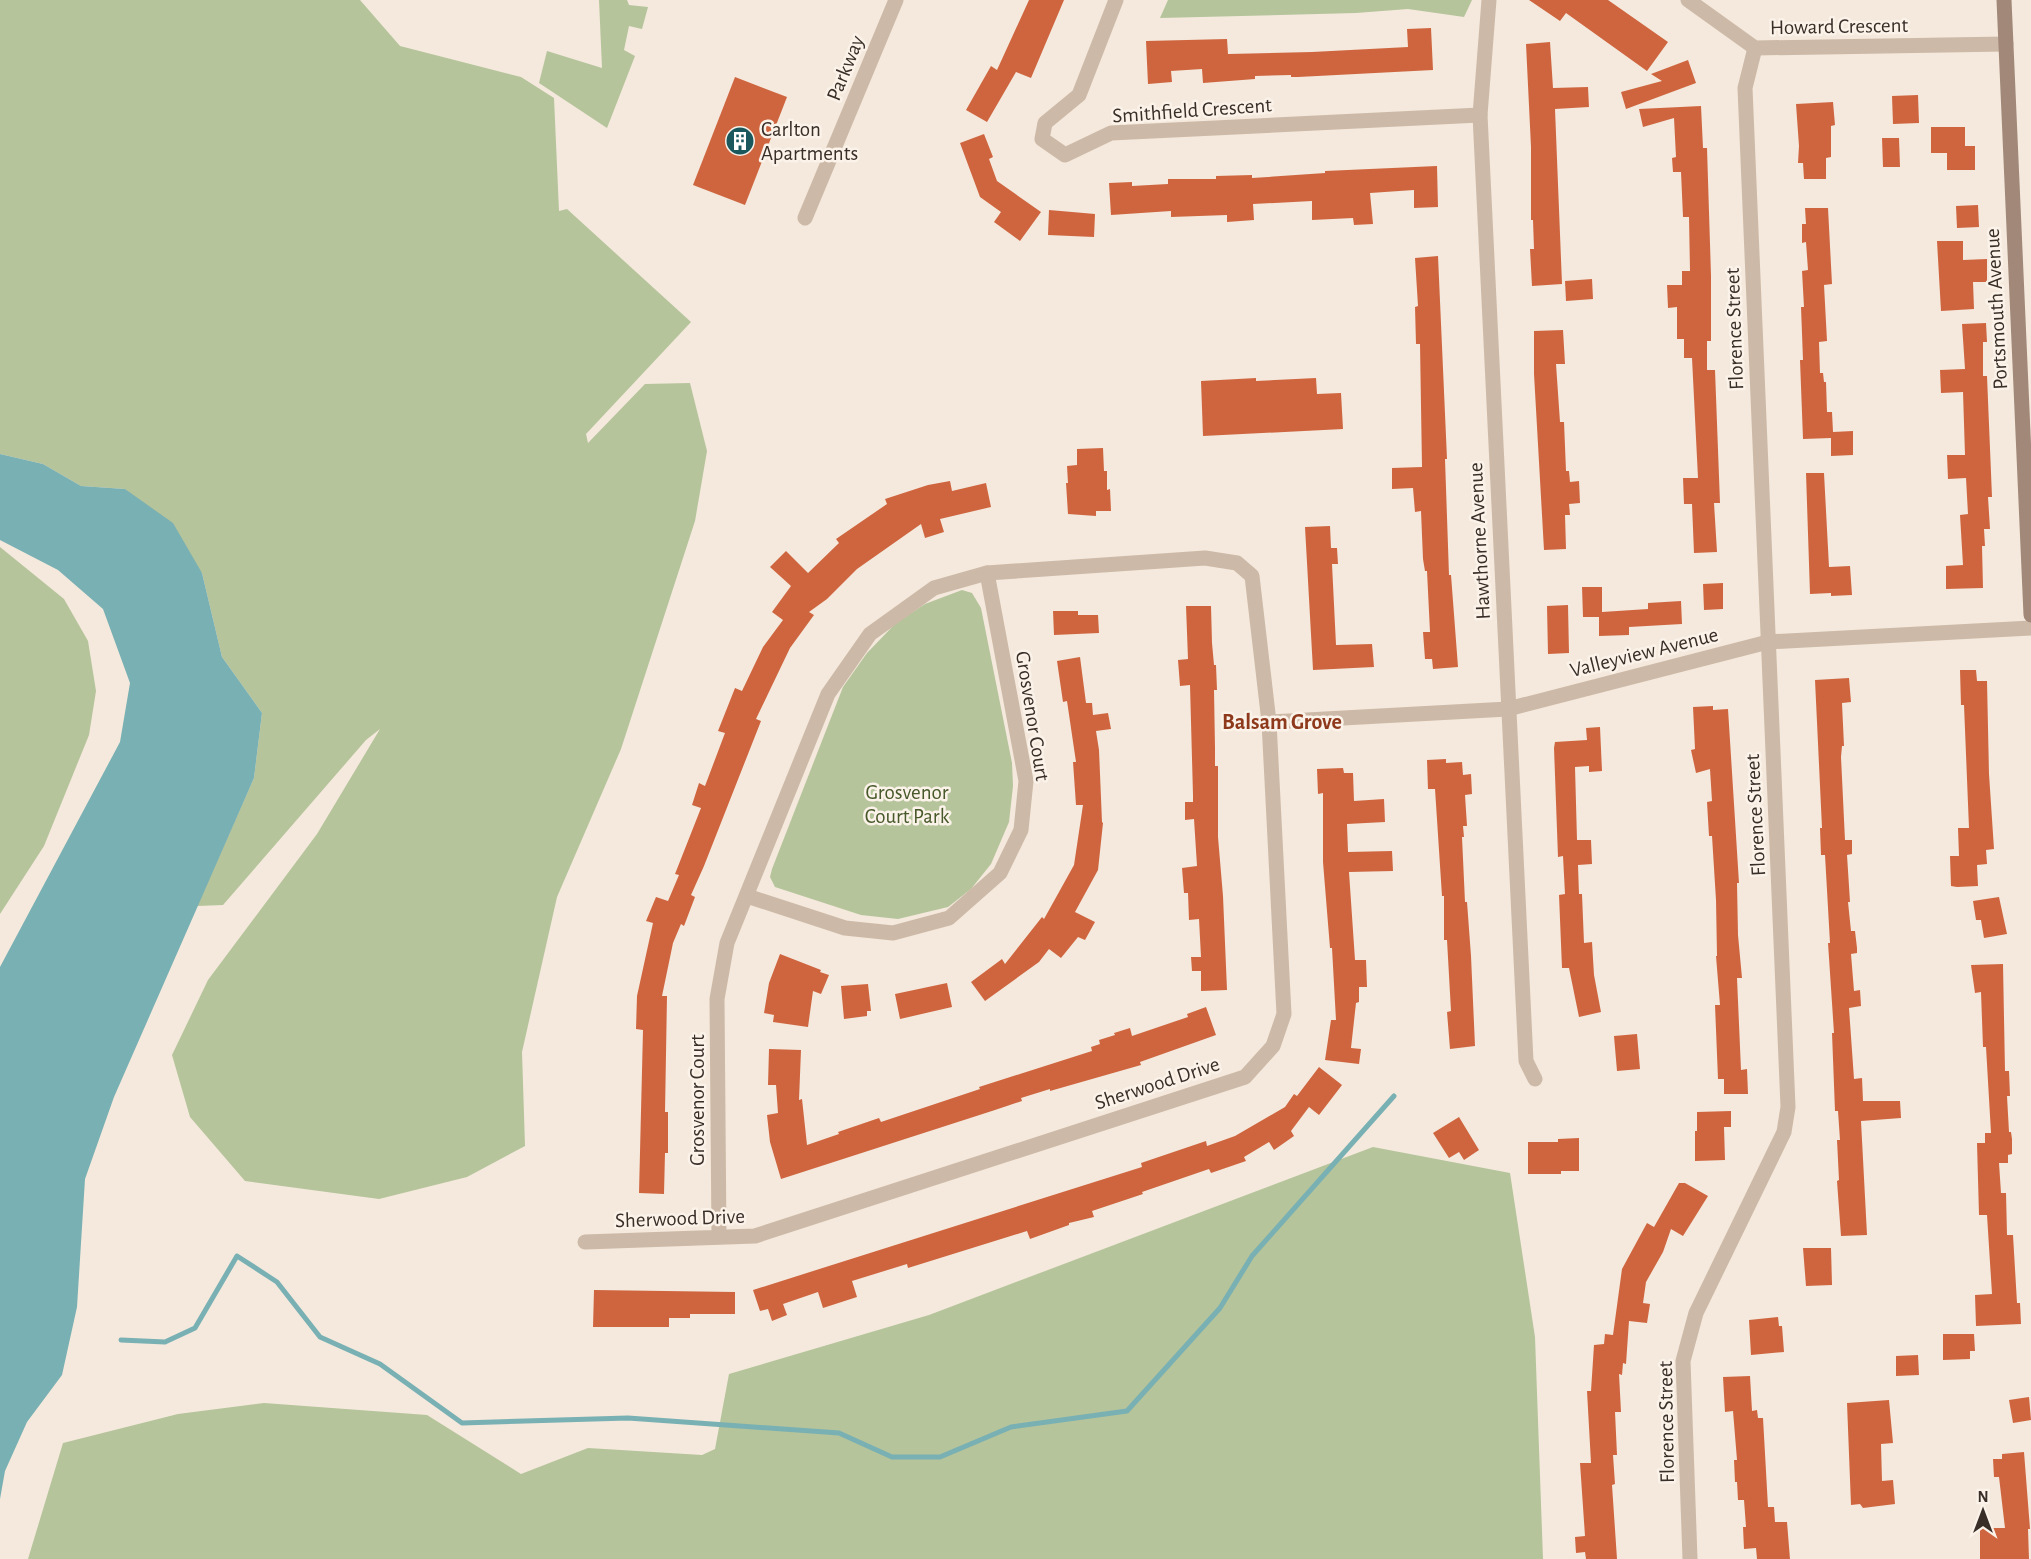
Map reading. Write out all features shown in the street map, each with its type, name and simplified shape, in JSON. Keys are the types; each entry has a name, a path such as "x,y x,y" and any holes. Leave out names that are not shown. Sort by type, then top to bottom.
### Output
{"main road":[{"name":"Portsmouth Avenue","path":"2004,0 2031,615"}],"street":[{"name":"Parkway","path":"806,218 896,0"},
{"name":"Smithfield Crescent","path":"1116,0 1078,96 1045,123 1042,139 1065,155 1111,133 1480,115"},
{"name":"Hawthorne Avenue","path":"1489,0 1480,115 1526,1060 1535,1079"},
{"name":"Howard Crescent","path":"1688,0 1755,48 2006,44"},
{"name":"Florence Street","path":"1690,1559 1683,1361 1696,1313 1784,1132 1788,1107 1745,88 1755,48"},
{"name":"Grosvenor Court","path":"718,1237 717,999 727,943 828,694 870,634 934,588 987,573 1205,558 1237,563 1252,576"},
{"name":"Grosvenor Court","path":"747,896 845,928 893,933 949,918 1000,873 1021,830 1026,781 987,573"},
{"name":"Sherwood Drive","path":"585,1242 755,1236 1245,1077 1273,1046 1284,1014 1269,722 1252,576"},
{"name":"Valleyview Avenue","path":"1269,722 1508,709 1768,642 2031,628"}],"green space":[{"path":"0,0 360,0 400,46 521,77 554,98 559,211 567,209 691,322 586,434 588,443 645,384 690,383 707,451 695,521 621,749 557,897 522,1052 525,1146 467,1177 379,1199 245,1181 190,1117 172,1055 208,980 317,834 380,729 366,740 223,905 197,906 254,778 262,713 222,657 202,573 125,489 81,486 43,464 0,454"},
{"path":"599,0 627,0 629,5 648,7 642,29 629,26 624,50 635,56 607,128 539,83 547,51 602,68"},
{"path":"1168,0 1472,0 1464,17 1408,9 1356,13 1160,18"},
{"path":"0,547 64,599 88,641 96,691 89,735 44,846 0,914"},
{"name":"Grosvenor Court Park","path":"962,590 972,593 981,608 1012,763 1013,786 1009,822 991,864 971,889 948,907 898,919 861,915 775,887 770,877 772,869 843,687 867,653 896,623 925,604"},
{"path":"1373,1147 1510,1173 1535,1337 1543,1559 28,1559 63,1443 178,1414 264,1403 427,1415 521,1474 588,1448 702,1455 715,1449 729,1374 929,1315"}],"water":[{"path":"0,454 43,464 81,486 125,489 173,523 202,573 222,657 262,713 254,778 114,1097 85,1179 77,1307 62,1375 27,1422 5,1471 0,1499 0,967 120,742 130,683 103,609 58,570 0,540"}],"building":[{"path":"1029,0 1064,0 1031,78 1016,72 987,122 966,110 991,66 997,70"},
{"path":"1529,0 1608,0 1668,42 1647,71 1566,13 1560,21"},
{"path":"1431,28 1433,70 1298,77 1291,77 1291,75 1255,76 1255,79 1203,83 1202,69 1171,71 1172,82 1148,84 1146,41 1227,39 1228,54 1312,52 1408,47 1407,29"},
{"path":"1550,42 1553,88 1588,87 1589,107 1555,109 1562,284 1532,286 1530,249 1534,249 1533,220 1531,220 1531,147 1526,44"},
{"path":"1688,60 1696,83 1626,109 1621,92 1662,81 1651,74"},
{"name":"Carlton Apartments","path":"735,77 787,97 745,205 693,185"},
{"path":"1918,95 1919,123 1893,124 1892,96"},
{"path":"1833,102 1835,125 1831,126 1831,157 1826,158 1826,179 1804,179 1803,163 1798,163 1796,104"},
{"path":"1701,106 1703,148 1707,148 1711,276 1711,341 1707,341 1707,370 1715,370 1720,503 1714,503 1717,552 1694,553 1692,504 1684,504 1683,478 1698,478 1692,358 1684,358 1684,339 1677,339 1677,307 1668,308 1667,285 1682,285 1682,271 1690,271 1689,217 1683,217 1681,172 1673,172 1672,158 1676,157 1674,118 1643,127 1639,109"},
{"path":"1931,127 1965,127 1965,146 1975,146 1975,170 1947,170 1947,153 1931,153"},
{"path":"984,134 993,157 989,159 997,181 1041,212 1020,241 994,222 1001,212 980,197 960,143"},
{"path":"1882,138 1899,138 1900,167 1883,167"},
{"path":"1437,166 1438,207 1414,208 1414,190 1370,193 1373,224 1354,225 1353,218 1312,220 1312,201 1253,204 1254,220 1227,222 1227,215 1171,217 1171,211 1111,215 1109,183 1132,182 1132,186 1168,184 1168,179 1216,179 1216,176 1252,175 1252,178 1325,173 1325,171"},
{"path":"1978,205 1979,227 1957,228 1956,206"},
{"path":"1805,208 1828,208 1832,284 1824,285 1827,341 1819,342 1820,373 1823,373 1824,382 1826,382 1827,412 1832,412 1833,432 1853,431 1853,455 1831,456 1831,438 1803,439 1800,360 1803,360 1802,271 1808,270 1806,242 1802,243 1802,224 1806,224"},
{"path":"1049,210 1095,214 1094,237 1048,235"},
{"path":"1937,241 1963,241 1963,260 1987,259 1987,282 1973,282 1974,309 1941,311"},
{"path":"1438,256 1447,459 1445,459 1449,575 1451,575 1458,667 1433,669 1432,659 1425,659 1423,632 1430,632 1421,511 1415,512 1413,488 1392,489 1392,468 1422,467 1420,344 1416,344 1415,307 1418,306 1415,258"},
{"path":"1592,279 1593,299 1566,301 1565,281"},
{"path":"1986,323 1987,342 1983,342 1983,376 1987,376 1992,497 1988,497 1990,529 1984,529 1985,546 1982,546 1983,588 1946,589 1946,566 1963,565 1960,515 1968,514 1966,478 1948,479 1947,455 1965,455 1963,392 1941,393 1940,370 1965,369 1962,324"},
{"path":"1563,330 1565,364 1556,364 1560,422 1564,422 1566,471 1569,471 1570,482 1579,481 1580,503 1569,504 1570,515 1565,515 1566,549 1544,550 1534,374 1534,331"},
{"path":"1256,378 1256,381 1316,378 1317,394 1341,393 1343,429 1203,436 1201,381"},
{"path":"1103,448 1104,471 1107,471 1107,490 1110,489 1111,511 1096,511 1096,516 1068,514 1067,466 1077,465 1077,449"},
{"path":"1806,473 1824,473 1829,567 1850,566 1852,595 1810,594"},
{"path":"950,481 952,491 986,483 991,507 940,519 944,532 925,538 921,524 857,569 827,599 809,612 814,615 790,648 756,719 761,721 691,895 695,897 684,926 681,924 673,943 662,996 667,996 665,1112 668,1112 668,1153 665,1153 664,1194 639,1193 643,1030 636,1029 637,996 653,923 646,921 656,897 668,901 679,875 675,874 701,808 692,805 699,783 705,786 725,733 718,731 735,688 742,691 763,647 783,620 772,612 791,586 770,567 786,551 808,573 839,543 836,539 887,504 885,499 928,485"},
{"path":"1330,526 1331,548 1337,548 1338,564 1332,564 1336,645 1372,644 1374,667 1313,670 1305,527"},
{"path":"1723,583 1723,609 1704,610 1703,584"},
{"path":"1582,587 1602,587 1602,612 1648,609 1648,603 1681,601 1682,624 1629,627 1629,635 1599,636 1599,617 1583,617"},
{"path":"1568,605 1569,653 1548,654 1547,606"},
{"path":"1186,606 1211,606 1217,690 1214,690 1215,766 1218,766 1218,837 1227,990 1201,991 1201,971 1192,971 1191,957 1201,957 1199,919 1189,920 1188,893 1184,893 1182,868 1197,866 1194,819 1185,820 1185,802 1193,802 1190,685 1180,686 1178,660 1188,659"},
{"path":"1053,611 1078,611 1078,615 1098,615 1099,633 1054,635"},
{"path":"1080,657 1086,703 1092,703 1093,715 1108,713 1111,729 1096,731 1103,823 1098,870 1075,912 1095,922 1085,940 1078,937 1061,958 1049,949 1039,962 985,1001 971,982 1002,959 1005,964 1042,917 1044,919 1074,865 1083,805 1076,805 1073,762 1076,762 1067,701 1063,702 1057,661"},
{"path":"1960,670 1976,670 1977,681 1987,681 1989,774 1994,849 1986,850 1987,864 1977,865 1978,886 1957,887 1951,886 1950,856 1959,856 1958,828 1969,828 1964,705 1961,705"},
{"path":"1849,678 1851,702 1842,703 1844,746 1842,746 1841,757 1845,840 1852,840 1852,854 1847,855 1850,902 1848,902 1851,931 1855,931 1857,953 1851,954 1854,991 1860,990 1861,1006 1849,1008 1854,1079 1862,1078 1863,1101 1900,1101 1901,1118 1861,1121 1867,1235 1841,1236 1837,1181 1839,1180 1837,1140 1840,1140 1838,1111 1835,1111 1832,1033 1834,1033 1825,855 1821,855 1820,828 1822,828 1815,680"},
{"path":"1713,706 1713,710 1728,709 1739,883 1737,883 1738,935 1742,978 1737,978 1741,1070 1747,1069 1748,1094 1724,1094 1724,1079 1718,1079 1715,1005 1720,1005 1712,836 1709,836 1707,802 1712,801 1710,769 1696,773 1691,750 1695,749 1693,707"},
{"path":"1600,727 1602,771 1589,772 1589,766 1575,767 1577,840 1591,840 1592,864 1578,865 1584,943 1592,942 1594,975 1601,1012 1579,1017 1569,968 1562,968 1559,895 1565,894 1563,856 1558,857 1554,748 1555,742 1587,740 1586,728"},
{"path":"1446,759 1446,763 1462,762 1463,775 1471,774 1472,794 1465,795 1467,826 1463,826 1464,837 1462,837 1475,1046 1450,1049 1447,1012 1451,1011 1447,940 1444,940 1444,896 1442,896 1435,789 1428,789 1427,760"},
{"path":"1343,768 1344,773 1353,773 1354,801 1384,799 1385,822 1347,824 1348,852 1392,851 1393,871 1349,872 1355,960 1366,960 1367,987 1359,987 1359,1002 1356,1003 1351,1048 1361,1049 1359,1064 1325,1060 1331,1020 1336,1020 1332,948 1330,948 1323,862 1323,793 1318,794 1317,769"},
{"path":"1999,897 2007,934 1984,938 1981,920 1976,920 1973,901"},
{"path":"780,954 829,975 821,994 813,991 808,1027 773,1022 774,1015 764,1013 769,983"},
{"path":"2003,964 2005,1071 2009,1071 2010,1096 2007,1096 2012,1154 2008,1155 2008,1163 1999,1163 2001,1193 2006,1193 2007,1235 2013,1235 2017,1303 2020,1303 2021,1324 1976,1326 1975,1295 1992,1294 1987,1215 1979,1215 1977,1143 1985,1143 1985,1133 1991,1133 1986,1047 1983,1047 1981,992 1975,993 1971,965"},
{"path":"947,983 952,1007 900,1019 895,994"},
{"path":"868,984 871,1011 867,1011 867,1016 844,1019 841,986"},
{"path":"1206,1007 1216,1035 1140,1062 1141,1065 1021,1098 1022,1101 781,1179 770,1142 767,1115 778,1113 776,1085 768,1085 769,1049 801,1050 799,1100 802,1099 807,1145 879,1118 881,1122 980,1089 979,1087 1092,1051 1091,1047 1100,1044 1099,1040 1115,1035 1114,1033 1130,1028 1132,1036 1188,1017 1187,1014"},
{"path":"1637,1034 1640,1069 1617,1071 1614,1036"},
{"path":"1319,1067 1342,1085 1319,1115 1309,1107 1291,1131 1294,1136 1274,1150 1269,1142 1244,1157 1246,1161 1211,1173 1209,1169 1142,1192 1143,1194 1092,1211 1094,1217 1069,1223 1069,1225 1030,1239 1027,1231 908,1268 907,1264 852,1281 857,1297 823,1308 818,1292 783,1304 787,1315 772,1321 768,1309 760,1311 753,1290 1142,1167 1141,1163 1206,1141 1207,1146 1235,1136 1285,1107 1294,1094 1297,1096"},
{"path":"1731,1111 1731,1127 1724,1127 1725,1160 1695,1161 1697,1112"},
{"path":"1459,1117 1479,1150 1464,1160 1459,1152 1449,1158 1433,1133"},
{"path":"1579,1138 1579,1171 1561,1171 1561,1174 1528,1174 1528,1142 1558,1142 1558,1139"},
{"path":"1679,1183 1685,1183 1708,1196 1683,1236 1671,1229 1663,1252 1646,1282 1643,1303 1650,1304 1647,1323 1629,1321 1626,1364 1623,1363 1622,1375 1619,1374 1621,1412 1615,1412 1617,1455 1613,1455 1615,1484 1612,1485 1617,1559 1586,1559 1585,1552 1576,1553 1575,1537 1585,1536 1580,1463 1591,1463 1587,1391 1591,1391 1594,1345 1604,1344 1605,1334 1613,1335 1622,1269 1647,1223 1654,1227"},
{"path":"1803,1248 1831,1248 1832,1285 1806,1286"},
{"path":"594,1290 735,1292 735,1314 690,1314 690,1318 669,1318 669,1327 593,1327"},
{"path":"1778,1317 1779,1326 1782,1326 1784,1352 1751,1355 1749,1320"},
{"path":"1943,1334 1974,1334 1975,1351 1970,1351 1970,1359 1943,1360"},
{"path":"1918,1355 1919,1375 1896,1376 1896,1356"},
{"path":"1750,1376 1752,1411 1757,1410 1758,1418 1763,1418 1768,1507 1774,1507 1775,1522 1787,1522 1790,1559 1757,1559 1756,1548 1744,1549 1743,1527 1746,1527 1744,1500 1738,1500 1737,1482 1735,1482 1734,1460 1737,1460 1733,1411 1725,1412 1723,1377"},
{"path":"2029,1397 2031,1420 2013,1423 2009,1400"},
{"path":"1889,1400 1893,1443 1881,1444 1882,1481 1893,1480 1895,1504 1863,1508 1860,1504 1851,1505 1847,1403"},
{"path":"2024,1452 2030,1529 2028,1529 2029,1559 1980,1559 1980,1528 2005,1528 1999,1477 1994,1477 1993,1459 2002,1459 2002,1454"}],"waterway":[{"path":"121,1340 165,1342 195,1328 237,1256 277,1282 320,1337 380,1364 462,1423 628,1418 839,1433 892,1457 940,1457 1011,1427 1127,1411 1220,1308 1252,1256 1394,1096"}],"place":[{"name":"Carlton Apartments","path":"740,141"}],"district":[{"name":"Balsam Grove","path":"1282,721"}]}
